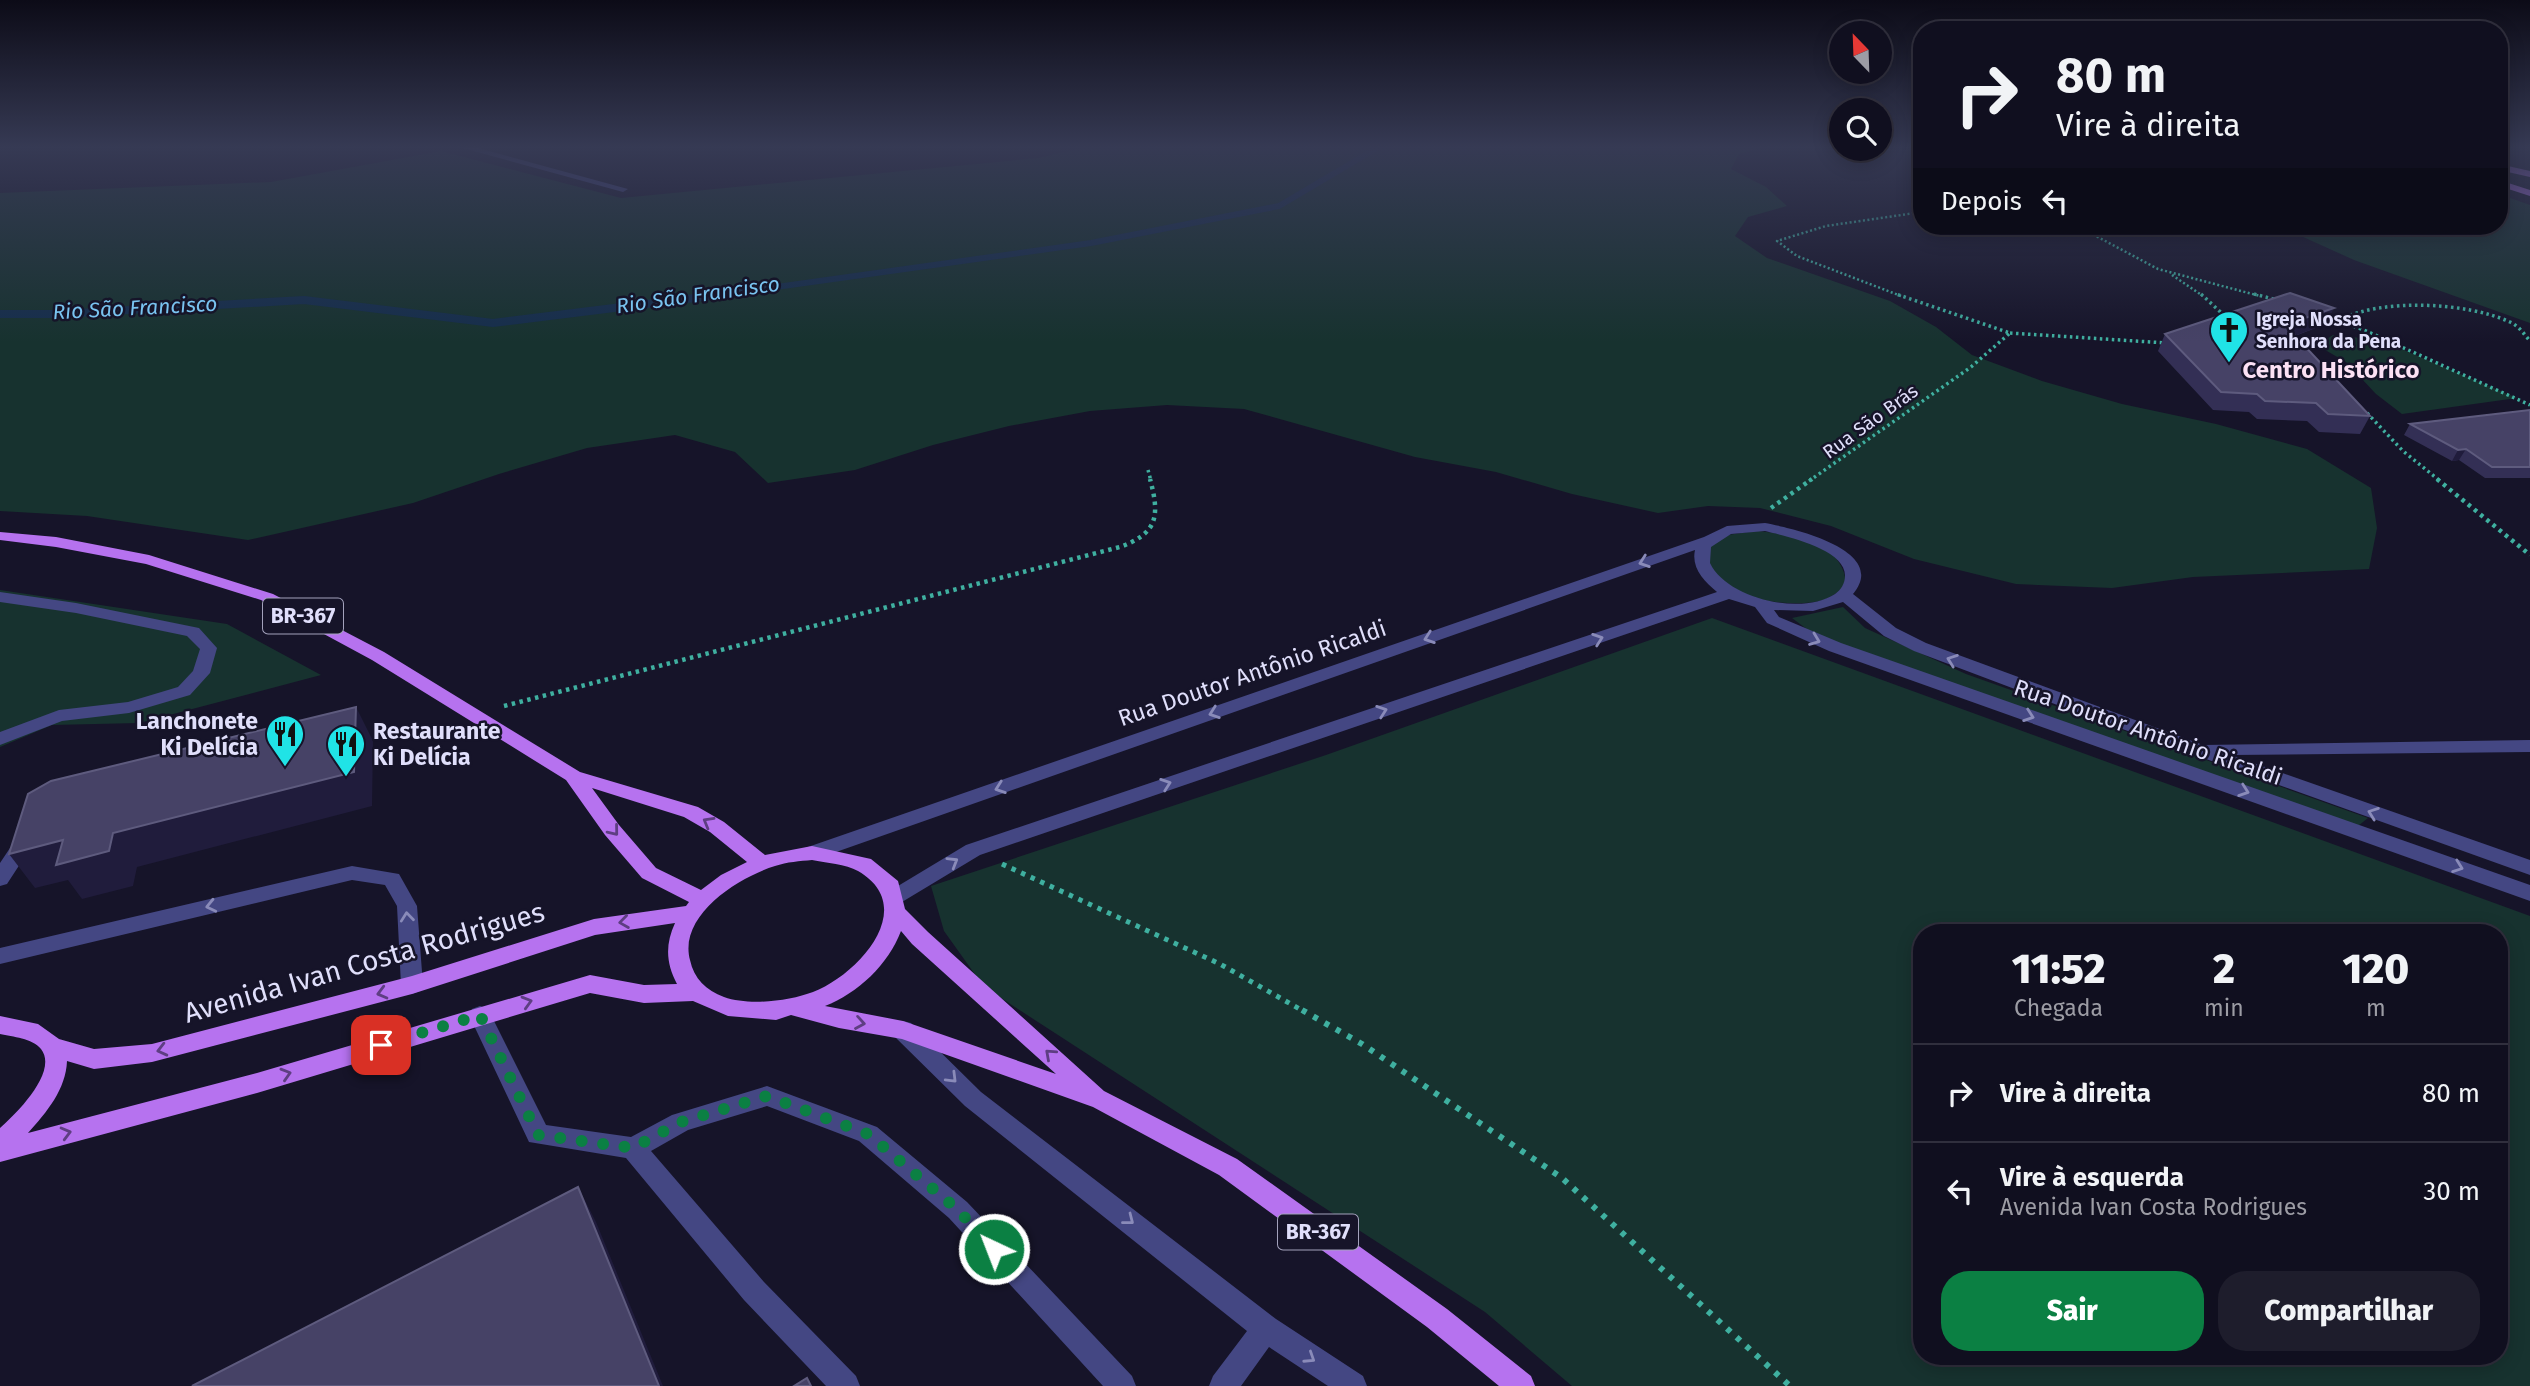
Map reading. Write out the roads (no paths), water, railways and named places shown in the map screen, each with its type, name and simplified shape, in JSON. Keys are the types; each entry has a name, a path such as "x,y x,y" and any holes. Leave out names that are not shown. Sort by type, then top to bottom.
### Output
{"main road":[{"name":"BR-367","path":"0,536 56,542 149,560 267,597 378,656 573,776 691,812 717,827 762,863"},
{"name":"BR-367","path":"573,776 612,830 649,873 697,906"},
{"name":"BR-367","path":"896,906 891,937 877,959 855,980 826,996 793,1007 765,1011 739,1009 715,1003 696,992 682,975 677,956 681,934 697,906 729,878 762,863 812,853 836,854 874,869 887,882 896,906 920,938 1101,1100"},
{"name":"Avenida Ivan Costa Rodrigues","path":"0,1025 25,1027 43,1035 53,1047 94,1059 152,1053 412,985 594,927 697,906"},
{"path":"0,1151 257,1083 590,984 644,994 696,992"},
{"name":"BR-367","path":"793,1007 839,1019 903,1030 1101,1100 1228,1167 1437,1318 1521,1386"},
{"path":"0,1143 37,1108 51,1085 57,1064 53,1047"}],"street":[{"name":"Rua Doutor Antônio Ricaldi","path":"812,853 1708,540 1723,532 1742,528 1788,531 1831,547 1845,559 1853,572 1852,585 1844,595 1890,632 1920,648 2530,868"},
{"path":"1708,540 1700,550 1701,562 1708,575 1730,593 1760,603 1794,607 1814,606 1844,595"},
{"path":"896,906 973,850 1730,593"},
{"path":"0,597 76,608 193,632 209,648 201,673 184,691 129,707 60,716 0,739"},
{"name":"Rua Doutor Antônio Ricaldi","path":"1760,603 1773,620 1835,647 2530,893"},
{"path":"2196,749 2530,746"},
{"path":"0,879 34,827"},
{"path":"0,956 352,873 392,879 407,906 412,985"},
{"path":"480,1015 538,1135 633,1148 681,1122 767,1096 868,1134 958,1210 1122,1386"},
{"path":"903,1030 973,1099 1266,1329 1353,1386"},
{"path":"633,1148 754,1291 846,1386"},
{"path":"1223,1386 1266,1329"}],"waterway":[{"name":"Rio São Francisco","path":"721,295 1091,243 1245,213"},
{"name":"Rio São Francisco","path":"721,295 727,294"},
{"name":"Rio São Francisco","path":"0,314 61,314 304,300 493,323 721,295"},
{"name":"Rio São Francisco","path":"712,296 721,295"}],"place":[{"name":"Igreja Nossa Senhora da Pena","path":"2229,364"},
{"name":"Lanchonete Ki Delícia","path":"285,768"},
{"name":"Restaurante Ki Delícia","path":"346,778"}],"district":[{"name":"Centro Histórico","path":"2331,370"}]}
